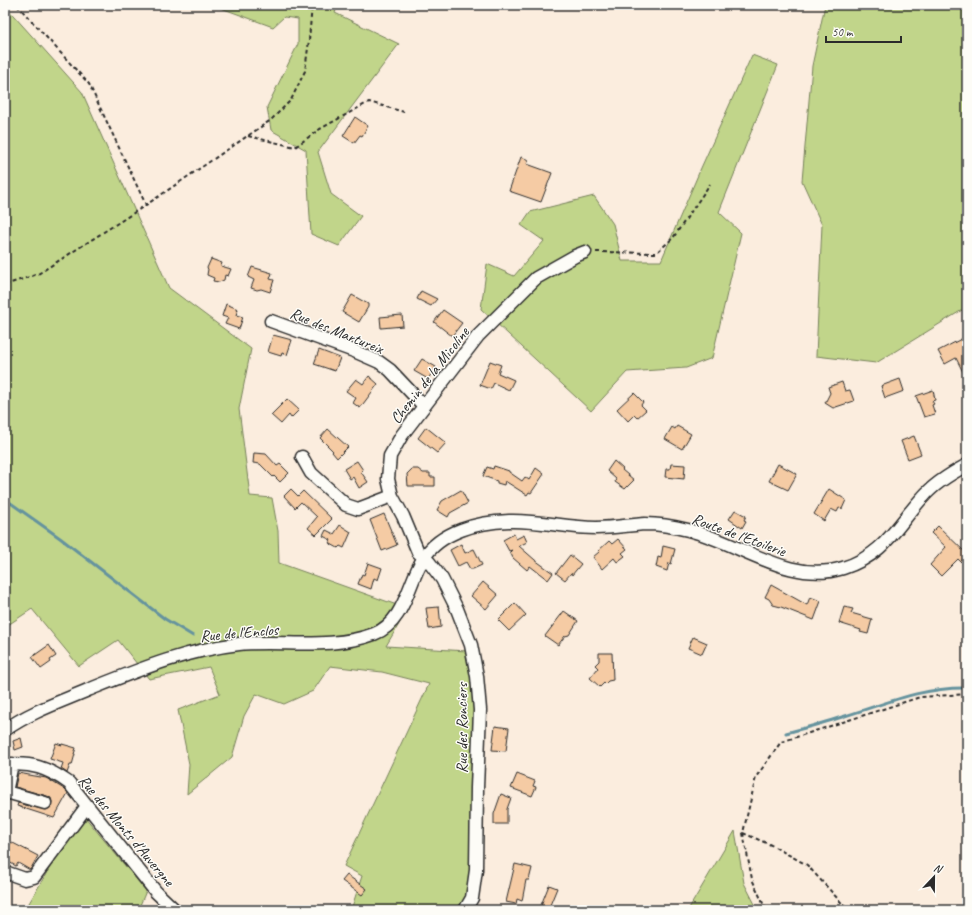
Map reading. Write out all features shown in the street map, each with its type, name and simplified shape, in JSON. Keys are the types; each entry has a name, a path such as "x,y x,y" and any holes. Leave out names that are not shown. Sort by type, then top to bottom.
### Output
{"street":[{"name":"Chemin de la Micoline","path":"424,558 418,552 392,496 388,479 390,456 402,435 424,405 478,336 536,278 585,252"},
{"name":"Rue des Martureix","path":"271,320 379,362 390,370 424,405"},
{"path":"302,456 311,473 346,505 358,509 392,496"},
{"name":"Route de l'Etoilerie","path":"424,558 432,547 448,535 485,523 509,521 534,522 597,528 648,524 688,530 734,546 790,569 822,573 843,568 862,561 878,550 888,541 925,494 967,465"},
{"name":"Rue de l'Enclos","path":"5,730 19,720 56,703 173,657 222,646 242,644 333,642 360,639 379,632 393,621 402,606 415,574 424,558"},
{"name":"Rue des Ronciers","path":"424,558 442,579 457,609 471,645 477,676 480,710 476,870 472,898 465,910"},
{"path":"9,764 6,792 45,803"},
{"name":"Rue des Monts d'Auvergne","path":"9,764 26,765 46,769 57,774 69,783 156,892 175,910"},
{"path":"5,872 25,879 34,877 87,806"}],"path":[{"path":"17,5 89,84 146,205"},
{"path":"5,285 38,274 146,205 271,120 290,100 305,71 312,5"},
{"path":"248,136 295,147 320,129 369,102 404,112"},
{"path":"585,252 656,253 673,238 710,184"},
{"path":"766,910 752,879 743,833 756,777 781,742 920,697 967,694"},
{"path":"743,833 807,865 848,910"}],"green space":[{"path":"213,5 338,5 335,13 399,44 318,152 331,194 361,216 339,246 311,234 306,150 271,130 267,107 298,44 298,19 284,17 273,27"},
{"path":"825,5 967,5 967,307 876,363 816,356 822,225 802,181 812,66"},
{"path":"5,6 82,92 169,288 251,349 239,409 250,496 272,498 278,531 279,563 408,609 386,646 467,651 475,713 473,872 465,906 460,910 351,910 362,876 344,866 429,684 382,672 330,666 313,691 284,704 256,694 244,716 232,757 187,794 189,764 178,710 220,694 209,667 149,679 118,640 79,666 32,609 5,627"},
{"path":"752,55 778,65 719,212 741,233 712,358 686,368 627,372 591,411 481,309 487,264 514,276 544,241 521,225 530,212 594,196 613,224 622,261 661,261"},
{"path":"85,817 146,891 138,910 25,910 53,862"},
{"path":"735,831 744,883 758,910 688,910"}],"building":[{"path":"355,117 368,126 362,136 360,135 354,143 343,136"},
{"path":"521,157 529,160 527,164 552,173 541,202 509,191"},
{"path":"211,259 222,263 221,266 231,269 228,276 225,275 224,280 219,282 213,281 214,278 207,275 207,268"},
{"path":"252,267 272,273 270,279 274,280 270,292 251,288 254,280 248,277"},
{"path":"421,291 437,299 431,306 417,299"},
{"path":"352,295 368,304 368,307 359,322 342,312"},
{"path":"226,304 238,309 236,315 243,317 239,329 225,324 228,318 222,316"},
{"path":"443,310 462,323 452,336 434,322"},
{"path":"402,315 403,326 381,328 380,317"},
{"path":"273,335 292,340 287,355 282,353 281,356 268,352"},
{"path":"967,336 967,380 956,358 945,364 938,351"},
{"path":"319,350 340,358 335,371 314,364"},
{"path":"422,359 436,367 428,379 414,371"},
{"path":"490,361 501,365 498,373 514,380 509,390 494,383 491,389 480,385"},
{"path":"369,376 378,384 360,408 353,403 356,398 346,391 356,379 363,384"},
{"path":"900,379 904,391 885,398 881,386"},
{"path":"842,382 845,391 850,390 854,401 833,408 825,403 830,393 828,387"},
{"path":"933,390 935,400 932,401 934,404 932,405 935,414 924,417 916,396"},
{"path":"634,393 643,402 641,405 646,410 637,418 634,415 628,421 617,409"},
{"path":"287,399 299,410 291,418 289,415 281,424 271,415"},
{"path":"677,426 691,434 682,449 665,439 672,427 675,429"},
{"path":"426,427 446,443 437,453 418,438"},
{"path":"328,429 348,447 337,458 332,452 333,451 320,438"},
{"path":"914,436 921,454 908,459 901,441"},
{"path":"254,453 266,454 277,466 280,464 289,473 280,482 260,464 253,463"},
{"path":"357,461 363,470 361,472 368,482 359,488 353,477 350,479 344,469"},
{"path":"614,461 634,480 625,489 615,482 616,479 607,471"},
{"path":"671,464 685,465 684,479 665,477 666,469 670,469"},
{"path":"778,464 797,474 788,490 769,481"},
{"path":"494,466 509,471 522,481 525,477 529,480 536,468 544,474 531,493 529,492 527,495 505,481 504,485 483,476 487,467 493,469"},
{"path":"412,469 418,469 423,473 430,473 430,477 435,477 435,486 408,486 407,474"},
{"path":"291,489 298,496 303,491 332,519 316,535 308,528 317,517 301,502 295,508 284,496"},
{"path":"829,489 846,500 842,509 839,508 837,512 831,509 824,521 814,514"},
{"path":"461,490 468,503 450,513 448,517 437,510 442,501"},
{"path":"735,510 746,516 744,520 746,521 742,528 729,519"},
{"path":"384,514 397,545 382,551 370,520"},
{"path":"340,525 351,532 344,548 340,546 338,548 329,543 331,540 323,536 326,530 334,534"},
{"path":"938,526 967,554 961,562 958,559 941,576 930,565 946,547 931,533"},
{"path":"514,534 516,539 524,535 527,542 519,546 553,573 548,580 530,566 527,570 513,558 510,552 512,550 509,551 503,540"},
{"path":"618,539 627,549 622,553 625,556 617,562 614,558 602,569 593,557 609,541 612,544"},
{"path":"461,544 465,553 474,549 482,565 470,569 466,562 458,566 450,550"},
{"path":"663,546 675,549 671,564 669,563 667,571 656,567 658,557 661,558"},
{"path":"570,555 581,564 572,575 571,573 565,580 556,573"},
{"path":"368,563 382,568 378,580 374,578 371,589 358,584 362,574 364,575"},
{"path":"483,582 498,595 486,609 471,596"},
{"path":"771,585 807,605 810,597 821,601 814,620 773,605 769,599 765,597"},
{"path":"515,603 526,615 509,631 498,620"},
{"path":"439,607 441,627 429,629 426,608"},
{"path":"844,607 853,609 851,613 872,619 868,634 860,632 861,630 839,623"},
{"path":"564,611 578,621 569,635 565,636 558,645 545,636"},
{"path":"693,637 707,643 702,654 688,648"},
{"path":"49,645 56,656 50,660 51,662 41,669 32,657"},
{"path":"599,653 612,653 613,680 608,681 605,684 604,683 600,687 590,678 598,668 595,665 599,661"},
{"path":"495,726 509,728 506,751 492,750"},
{"path":"21,738 23,747 15,750 13,741"},
{"path":"56,743 76,748 72,765 70,765 67,773 61,769 63,763 50,759"},
{"path":"18,773 46,778 68,793 54,818 17,806 18,803 46,810 50,808 52,802 51,798 47,796 15,787"},
{"path":"517,774 535,781 533,786 536,787 532,796 511,788"},
{"path":"501,794 511,798 507,809 507,824 494,824 494,814"},
{"path":"11,842 38,856 30,870 18,863 16,866 5,860 5,854"},
{"path":"515,864 532,868 529,880 526,880 522,901 517,899 516,904 506,902"},
{"path":"347,875 367,889 362,895 342,881"},
{"path":"549,885 557,888 548,910 539,910"}],"waterway":[{"path":"5,499 60,538 165,619 193,636"},
{"path":"786,733 919,693 950,688 967,688"}]}
